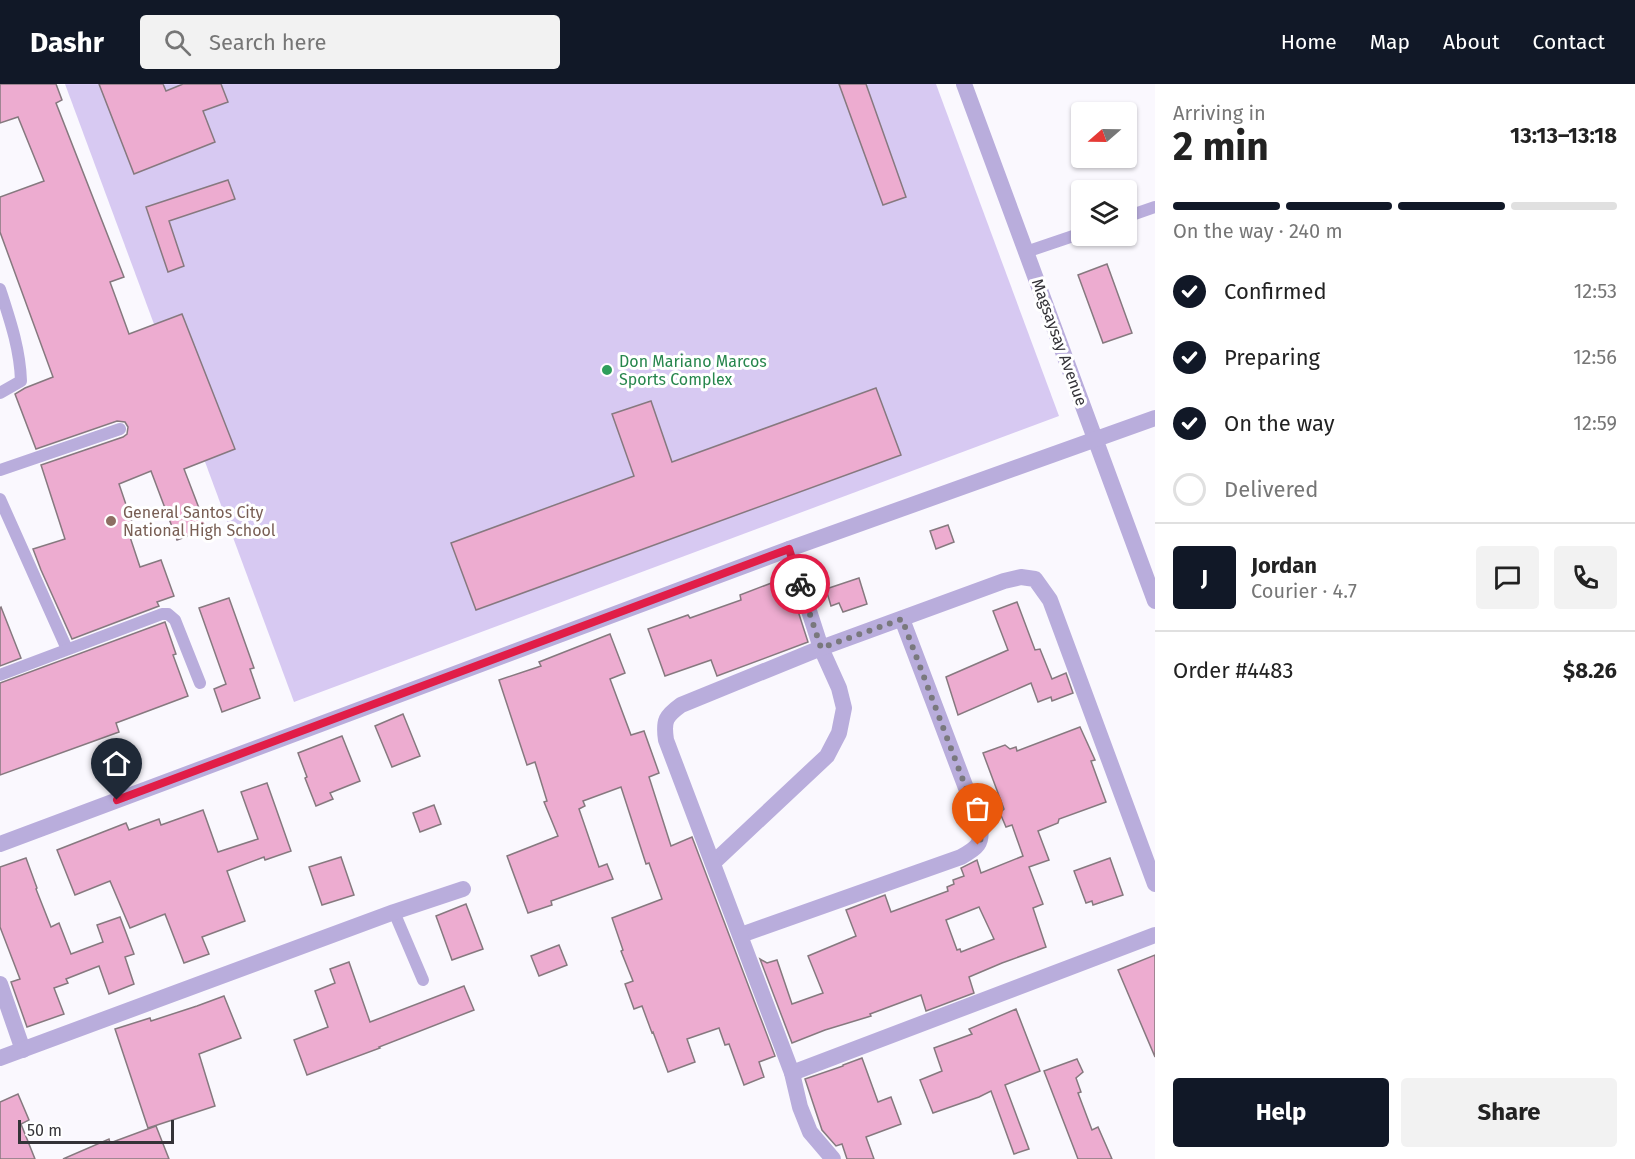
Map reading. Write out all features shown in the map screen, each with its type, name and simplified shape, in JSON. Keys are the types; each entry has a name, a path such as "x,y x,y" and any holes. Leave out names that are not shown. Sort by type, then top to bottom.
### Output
{"street":[{"name":"Magsaysay Avenue","path":"964,84 1155,601"},
{"path":"0,844 789,549 1155,418"},
{"path":"713,863 826,756 839,733 844,708 839,688 821,648 789,549"},
{"path":"833,1159 810,1132 800,1107 792,1073 666,740 665,721 669,714 681,705 821,648 1004,580 1022,577 1035,579 1050,600 1155,884"},
{"path":"741,935 961,857 978,845 982,836 980,825 902,619"},
{"path":"0,1058 394,912 463,889"},
{"path":"792,1073 1155,935"},
{"path":"0,984 23,1050"}],"lane":[{"path":"1137,213 1155,207"},
{"path":"1026,252 1071,236"},
{"path":"0,289 14,332 20,359 21,381 0,393"},
{"path":"0,470 120,429"},
{"path":"0,499 67,649"},
{"path":"0,675 162,614 168,614 175,620 200,683"},
{"path":"394,912 423,980"}],"shaded area":[{"name":"Don Mariano Marcos Sports Complex","path":"65,84 936,84 1059,416 294,702"}],"building":[{"path":"0,84 56,84 62,100 56,103 124,277 110,282 129,334 182,314 235,449 184,469 207,529 177,540 151,471 119,484 136,534 130,537 140,567 161,560 174,596 157,602 159,606 72,639 33,549 65,539 41,465 123,437 127,434 128,427 125,422 117,421 36,449 15,394 53,377 0,232 0,197 44,181 18,117 0,123"},
{"path":"99,84 163,84 166,91 183,84 221,84 228,102 203,111 215,142 134,174"},
{"path":"839,84 866,84 906,197 883,205"},
{"path":"228,180 235,199 169,221 184,266 168,272 146,207"},
{"path":"1107,264 1132,333 1103,343 1078,275"},
{"path":"876,388 901,455 476,610 451,543 634,476 612,414 651,401 672,462"},
{"path":"948,525 954,542 936,549 930,531"},
{"path":"787,577 808,642 717,676 711,660 665,676 648,629 688,615 690,618 741,600 740,595"},
{"path":"859,578 867,604 843,612 839,603 831,606 826,589"},
{"path":"229,598 254,668 250,669 260,698 222,712 214,689 226,684 199,608"},
{"path":"1017,602 1035,650 1040,649 1052,679 1066,673 1073,693 1052,701 1051,697 1038,702 1031,683 958,715 946,677 1008,650 993,611"},
{"path":"0,608 21,658 0,666"},
{"path":"165,622 176,654 173,655 188,696 116,723 119,732 0,775 0,683"},
{"path":"610,634 625,673 610,679 631,735 644,731 659,773 649,777 671,846 692,837 775,1056 759,1062 764,1077 744,1085 729,1044 725,1045 719,1028 687,1039 695,1062 668,1072 642,1006 634,1009 625,984 633,981 621,951 623,950 612,918 662,899 649,863 646,864 621,787 583,801 585,806 579,809 599,867 607,864 613,879 551,901 552,905 528,913 507,856 558,836 544,802 547,801 535,762 527,765 499,680 541,666 539,662"},
{"path":"403,714 420,756 392,767 375,726"},
{"path":"1080,727 1095,760 1091,761 1106,802 1059,819 1058,823 1038,831 1049,860 1029,867 1043,904 1033,908 1046,947 969,977 974,993 926,1011 921,995 870,1014 871,1016 792,1043 760,959 767,963 777,960 792,1004 823,993 808,956 856,936 846,910 885,895 891,912 948,891 947,887 954,884 953,880 964,876 961,868 977,860 981,873 1023,856 1012,825 1006,827 1000,813 1004,809 983,753 1005,745 1010,749 1016,747 1017,751","holes":["979,907 994,939 961,952 960,949 957,950 946,920"]},
{"path":"342,736 360,781 330,793 333,799 316,806 298,753"},
{"path":"267,783 291,851 265,860 264,857 227,871 245,921 202,937 209,954 184,963 165,914 130,928 110,881 75,895 57,850 126,823 129,830 159,819 161,825 203,810 218,852 258,839 241,792"},
{"path":"434,805 441,824 420,832 413,813"},
{"path":"341,857 354,895 322,905 309,867"},
{"path":"26,858 51,927 59,923 71,954 103,942 97,925 120,917 134,954 125,957 134,984 109,994 99,966 66,979 68,983 54,988 64,1014 27,1027 11,982 20,979 0,927 0,867"},
{"path":"1110,858 1123,895 1093,905 1092,901 1086,903 1074,871"},
{"path":"466,904 483,949 452,960 436,916"},
{"path":"559,945 567,965 539,976 531,956"},
{"path":"1155,955 1155,1057 1118,970"},
{"path":"349,962 370,1022 464,986 474,1010 307,1075 294,1040 328,1027 315,991 335,983 330,969"},
{"path":"224,996 241,1038 199,1054 215,1106 148,1128 115,1029 150,1018 151,1021"},
{"path":"1016,1009 1040,1071 1005,1085 1029,1149 1014,1154 991,1091 933,1113 920,1080 942,1071 934,1048 972,1034 969,1029"},
{"path":"862,1058 878,1102 891,1097 901,1124 866,1137 874,1159 847,1159 842,1144 836,1146 822,1130 805,1079"},
{"path":"1077,1059 1083,1072 1076,1078 1081,1092 1078,1093 1092,1130 1098,1127 1112,1159 1078,1159 1044,1071"},
{"path":"18,1094 29,1120 21,1124 35,1159 0,1159 0,1102"},
{"path":"156,1126 169,1159 63,1159 109,1139 110,1143"}],"way so far":[{"path":"800,584 821,648 902,619 980,825 982,836 978,845"}],"place":[{"name":"Don Mariano Marcos Sports Complex","path":"607,370"},
{"name":"General Santos City National High School","path":"111,521"}],"route":[{"path":"117,800 789,549 800,584"}]}
